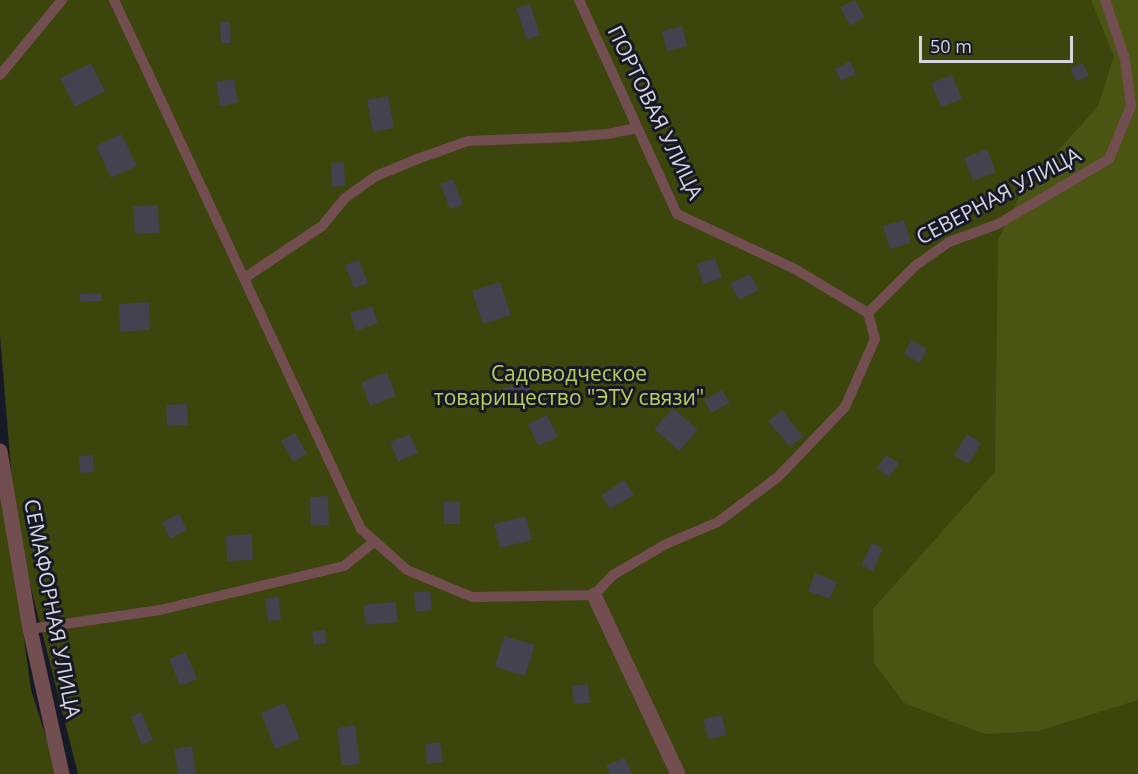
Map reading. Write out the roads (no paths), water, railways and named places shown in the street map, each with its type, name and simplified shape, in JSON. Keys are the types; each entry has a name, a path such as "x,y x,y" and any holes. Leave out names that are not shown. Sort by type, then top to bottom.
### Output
{"street":[{"name":"СЕМАФОРНАЯ УЛИЦА","path":"0,451 30,629 62,774"},
{"path":"594,595 678,774"}],"lane":[{"path":"0,75 62,0"},
{"path":"114,0 246,277 361,529 407,570 472,597 594,595 613,575 666,544 718,522 778,477 845,407 874,339 868,313"},
{"name":"ПОРТОВАЯ УЛИЦА","path":"579,0 677,214 795,269 868,313"},
{"name":"СЕВЕРНАЯ УЛИЦА","path":"868,313 915,266 949,242 998,225 1109,159 1131,106 1125,59 1105,0"},
{"path":"246,277 322,226 345,198 376,176 420,159 468,141 570,137 607,134 637,128"},
{"path":"30,629 160,610 344,566 375,541"}],"park label":[{"name":"Садоводческое товарищество \"ЭТУ связи\"","path":"569,387"}]}
